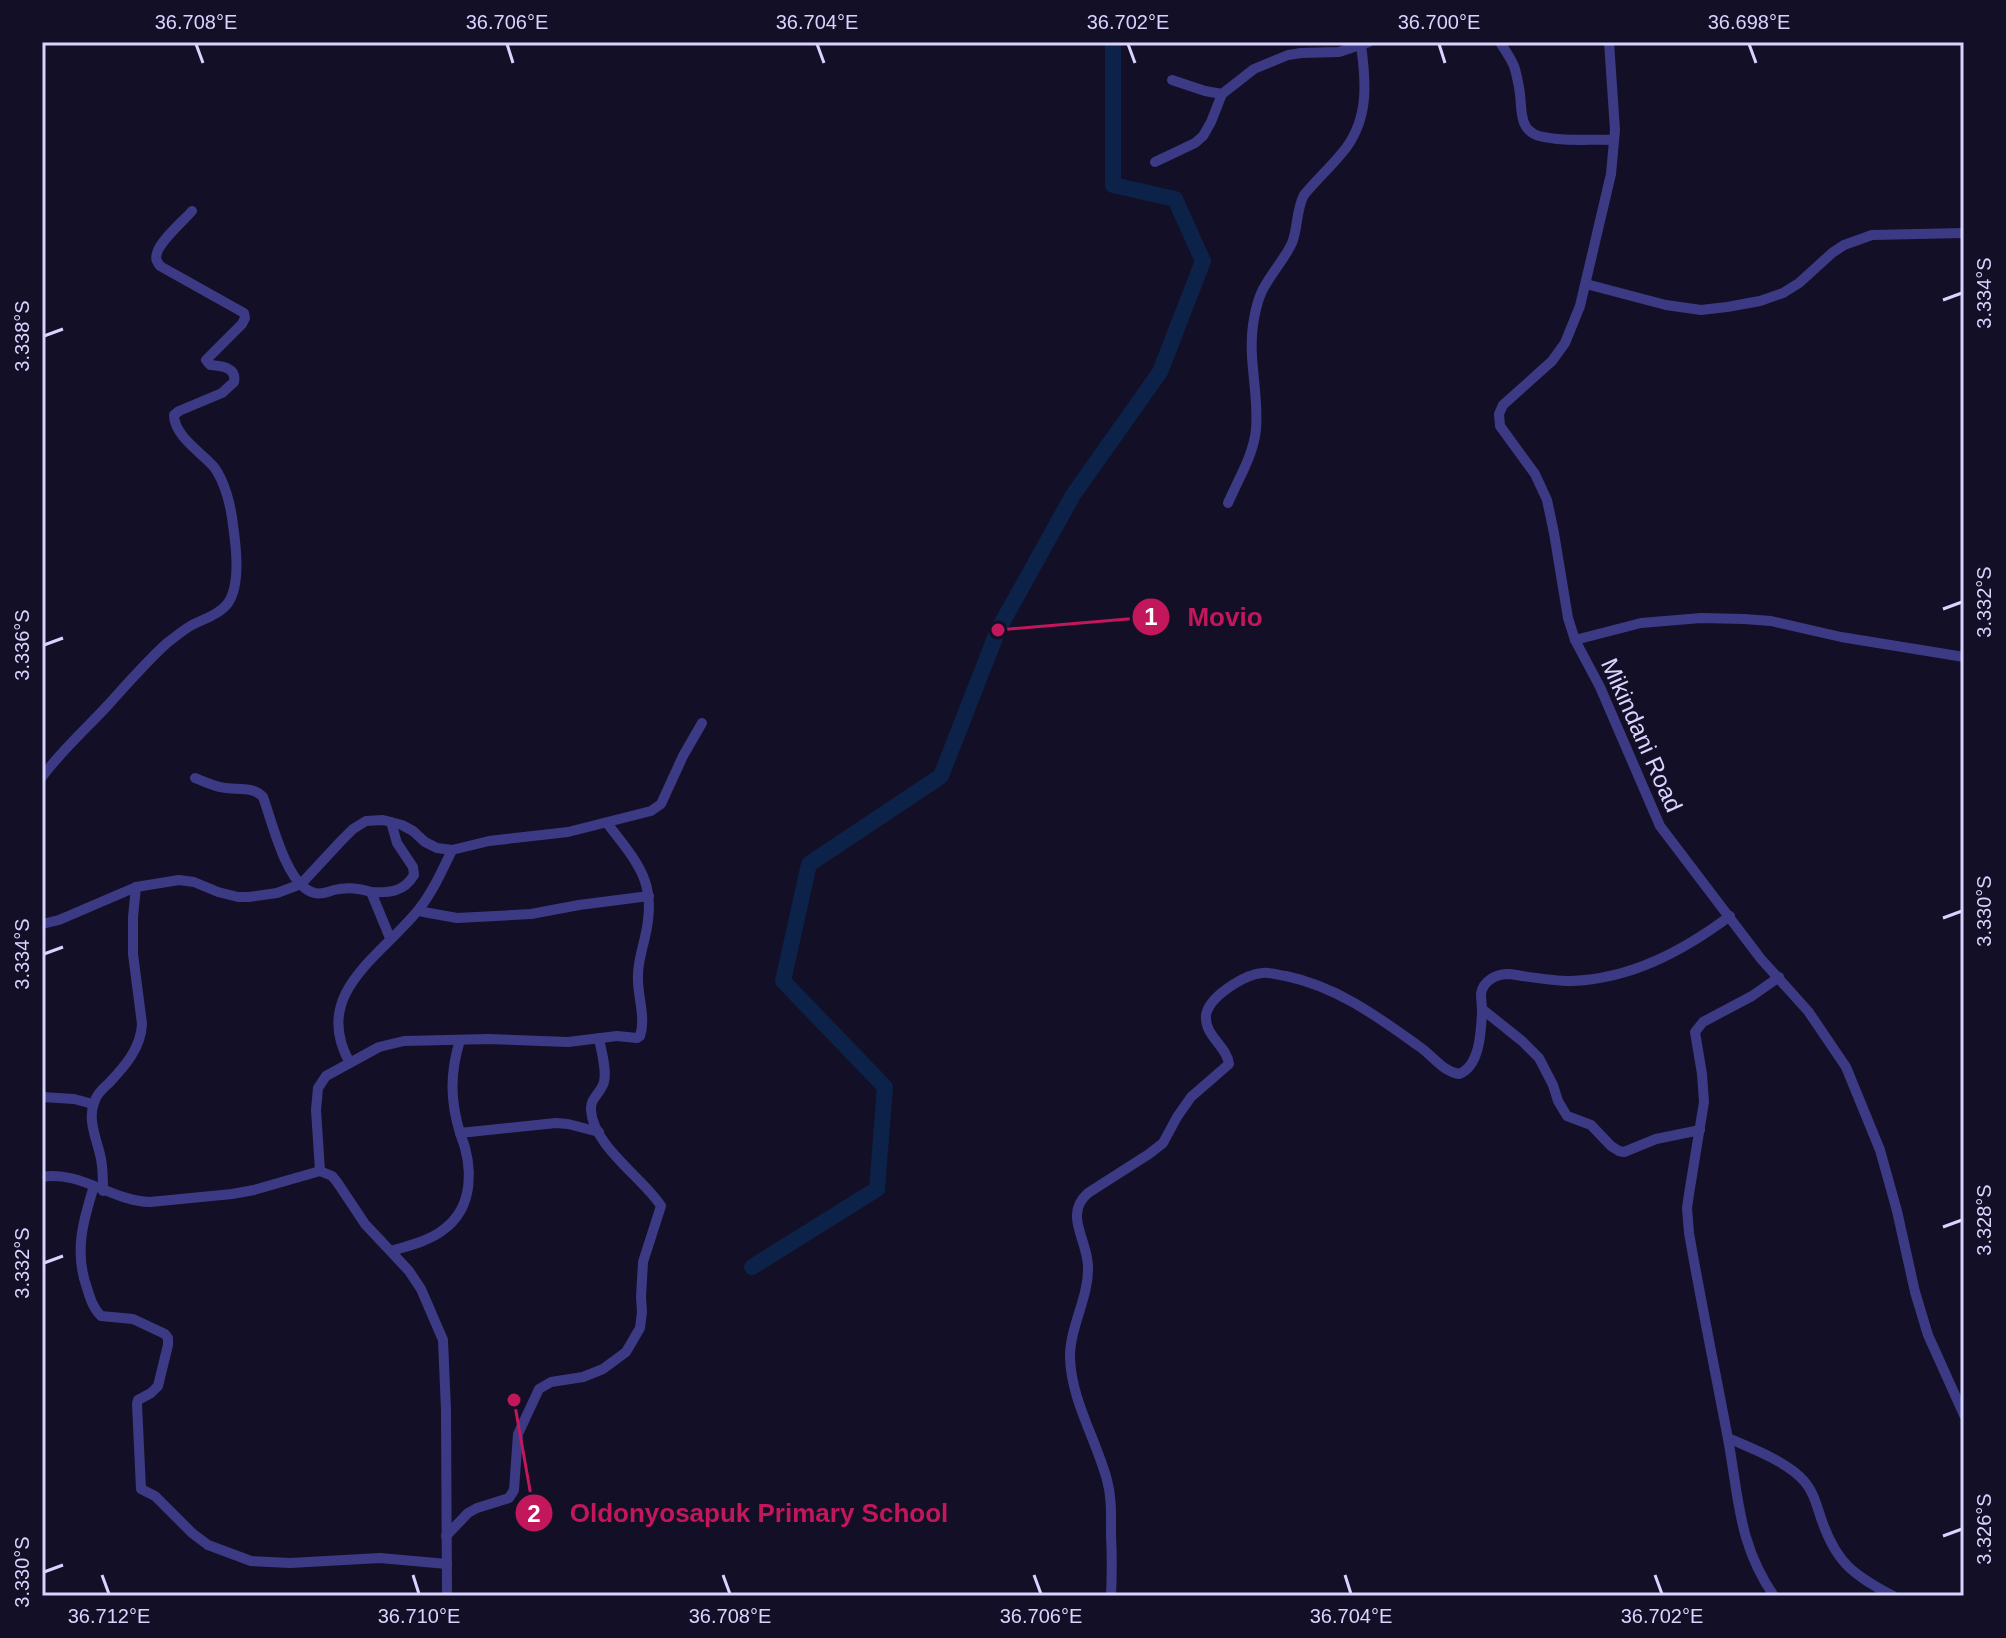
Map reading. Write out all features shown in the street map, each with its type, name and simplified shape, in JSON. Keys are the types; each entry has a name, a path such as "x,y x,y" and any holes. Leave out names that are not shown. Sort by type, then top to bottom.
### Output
{"street":[{"path":"1500,42 1515,71 1522,119 1530,132 1553,138 1614,140"},
{"name":"Mikindani Road","path":"1609,42 1614,140 1611,174 1580,306 1565,343 1552,361 1503,405 1499,414 1500,426 1535,474 1547,500 1568,618 1575,640 1600,687 1660,826 1761,959 1808,1011 1846,1067 1884,1165 1928,1335 1964,1415"},
{"path":"1155,162 1203,136 1222,94 1254,69 1301,47 1339,52 1365,44 1365,100 1360,122 1346,149 1300,202 1291,246 1264,287 1257,304 1252,348 1257,409 1255,439 1228,503"},
{"path":"1172,80 1222,94"},
{"path":"42,777 167,644 217,613 232,594 235,542 226,494 220,477 192,447 174,421 174,415 222,393 234,382 233,372 210,365 206,360 245,318 238,308 160,266 156,258 159,248 192,211"},
{"path":"1586,284 1666,305 1701,310 1727,307 1783,293 1832,253 1858,239 1872,235 1964,233"},
{"path":"1575,640 1641,623 1701,618 1744,619 1771,621 1841,637 1964,657"},
{"path":"42,924 59,920 136,887 179,880 238,897 277,893 301,884 353,829 366,821 391,822 413,831 437,848 452,850 489,841 568,832 651,811 661,804 702,723"},
{"path":"195,778 219,787 258,792 284,859 301,884 318,894 346,888 389,893 409,883 414,875 413,867 397,843 391,822"},
{"path":"320,1171 316,1110 318,1088 326,1076 379,1047 404,1041 488,1039 568,1042 617,1036 637,1038 642,1033 637,981 649,914 649,896 643,872 607,823"},
{"path":"350,1063 340,1039 338,1023 340,1006 351,983 418,911 452,850"},
{"path":"136,887 133,954 142,1035 127,1063 93,1104 94,1131 101,1159 98,1188 84,1217 79,1250 83,1279 94,1308 101,1316 133,1319 168,1338 158,1386 137,1404 141,1489 155,1496 208,1545 251,1561 290,1563 380,1558 447,1564"},
{"path":"371,892 390,938"},
{"path":"418,911 457,918 531,914 649,896"},
{"path":"1111,1596 1111,1494 1072,1377 1070,1357 1071,1338 1089,1263 1076,1216 1080,1200 1163,1143 1191,1097 1229,1064 1212,1036 1206,1017 1216,998 1232,985 1262,973 1320,984 1389,1025 1445,1070 1459,1074 1468,1069 1476,1053 1481,992 1487,983 1500,974 1568,981 1619,975 1686,947 1730,916"},
{"path":"1774,1596 1759,1574 1743,1530 1687,1208 1704,1093 1695,1032 1703,1022 1752,996 1779,977"},
{"path":"1482,1009 1539,1058 1567,1116 1591,1125 1619,1151 1700,1130"},
{"path":"446,1536 468,1513 512,1495 518,1434 539,1389 551,1382 583,1377 603,1369 626,1352 640,1328 643,1262 661,1206 615,1155 594,1122 592,1100 604,1083 599,1038"},
{"path":"391,1251 436,1235 446,1228 459,1213 470,1186 465,1145 454,1111 451,1088 460,1040"},
{"path":"42,1097 93,1104"},
{"path":"460,1133 556,1123 599,1132"},
{"path":"42,1177 63,1176 138,1202 198,1199 254,1190 320,1171 332,1176 365,1224 421,1289 443,1340 447,1596"},
{"path":"1728,1438 1798,1474 1812,1492 1825,1529 1840,1558 1856,1574 1893,1596"}],"waterway":[{"path":"752,1267 877,1189 885,1087 783,981 809,864 941,776 998,630 1073,495 1160,372 1203,261 1175,199 1113,185 1113,42"}],"place":[{"name":"Movio","path":"998,630"},
{"name":"Oldonyosapuk Primary School","path":"514,1400"}]}
